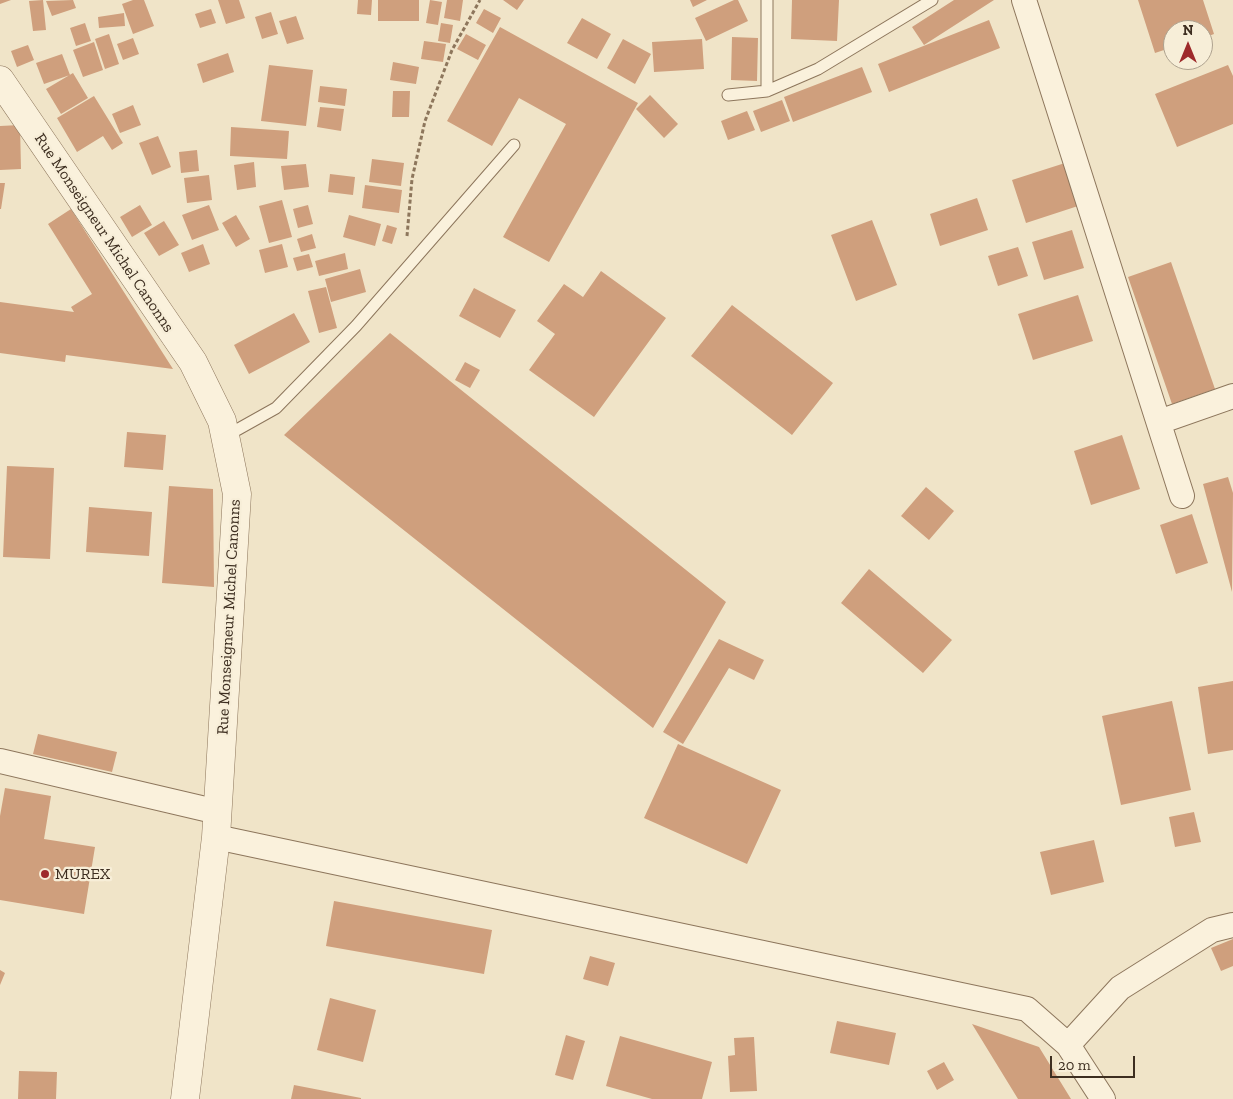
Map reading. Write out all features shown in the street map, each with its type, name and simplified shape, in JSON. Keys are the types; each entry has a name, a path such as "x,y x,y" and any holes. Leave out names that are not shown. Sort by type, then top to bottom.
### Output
{"street":[{"path":"1024,0 1182,496"},
{"name":"Rue Monseigneur Michel Canonns","path":"0,80 193,362 222,420 238,494 217,824 185,1099"},
{"path":"1159,422 1233,396"},
{"path":"0,761 217,824 1027,1009 1068,1045 1103,1099"},
{"path":"1068,1045 1120,988 1212,930 1233,925"}],"lane":[{"path":"767,0 767,91"},
{"path":"728,95 767,91 818,69 932,0"},
{"path":"226,436 276,408 356,326 514,145"}],"path":[{"path":"408,267 406,239 412,179 426,121 452,50 480,0"}],"building":[{"path":"0,0 11,0 0,4"},
{"path":"43,0 46,30 33,31 29,1"},
{"path":"73,0 76,8 52,16 46,1"},
{"path":"133,0 144,0 154,26 133,34 122,4"},
{"path":"218,0 239,0 245,18 226,24"},
{"path":"358,0 372,0 371,15 357,14"},
{"path":"378,0 419,0 419,21 378,21"},
{"path":"430,0 442,2 438,25 426,23"},
{"path":"447,0 463,0 460,21 444,18"},
{"path":"503,0 524,0 517,10"},
{"path":"690,0 707,0 693,7"},
{"path":"734,0 738,0 748,21 706,41 695,18"},
{"path":"792,0 839,0 837,41 791,39"},
{"path":"954,0 994,0 924,45 912,27"},
{"path":"1138,0 1203,0 1209,20 1163,20 1163,50 1155,53"},
{"path":"211,9 216,23 200,28 195,14"},
{"path":"484,9 501,18 493,33 476,23"},
{"path":"271,12 278,34 262,39 255,17"},
{"path":"124,13 125,26 99,28 98,17"},
{"path":"296,16 304,39 287,44 279,21"},
{"path":"582,18 611,34 597,59 567,43"},
{"path":"989,20 1000,48 889,92 878,64"},
{"path":"85,23 91,41 76,46 70,28"},
{"path":"441,23 453,25 450,43 438,41"},
{"path":"500,27 638,103 549,262 503,237 566,124 519,98 492,146 447,121"},
{"path":"109,34 119,64 105,69 95,39"},
{"path":"466,34 486,45 478,60 457,49"},
{"path":"732,37 758,38 757,81 731,80"},
{"path":"133,38 139,54 123,60 117,44"},
{"path":"623,39 651,54 635,84 607,68"},
{"path":"702,39 704,69 654,72 652,42"},
{"path":"424,41 446,44 443,62 421,59"},
{"path":"94,42 103,70 83,77 73,50"},
{"path":"28,45 34,60 17,67 11,51"},
{"path":"228,53 234,72 203,83 197,64"},
{"path":"62,54 70,75 44,84 36,63"},
{"path":"393,62 419,67 416,84 390,80"},
{"path":"269,65 313,70 306,126 261,121"},
{"path":"1228,65 1233,76 1233,124 1177,147 1155,94"},
{"path":"862,67 872,92 793,122 784,97"},
{"path":"73,73 88,98 61,114 46,89"},
{"path":"320,86 347,89 345,106 318,102"},
{"path":"393,91 410,91 409,117 392,117"},
{"path":"650,95 678,124 664,138 636,109"},
{"path":"94,96 123,143 112,150 103,136 77,152 57,118"},
{"path":"782,100 790,121 761,132 753,111"},
{"path":"133,105 141,125 120,133 112,114"},
{"path":"320,107 344,109 341,131 317,127"},
{"path":"747,111 755,130 728,140 721,121"},
{"path":"20,125 21,169 0,170 0,126"},
{"path":"231,127 289,131 287,159 230,156"},
{"path":"158,136 171,167 152,175 139,143"},
{"path":"197,150 199,171 181,173 179,152"},
{"path":"372,159 404,163 401,186 369,182"},
{"path":"254,162 256,187 237,190 234,165"},
{"path":"1065,163 1078,206 1026,223 1012,180"},
{"path":"306,164 309,187 284,190 281,166"},
{"path":"330,174 355,177 353,195 328,192"},
{"path":"209,175 212,200 187,203 184,178"},
{"path":"0,183 5,183 1,209 0,209"},
{"path":"365,185 402,190 399,213 362,208"},
{"path":"977,198 988,230 940,246 930,214"},
{"path":"282,200 292,237 269,243 259,206"},
{"path":"140,205 152,225 132,237 120,217"},
{"path":"209,205 219,230 192,240 182,215"},
{"path":"308,205 313,224 298,228 293,209"},
{"path":"71,209 173,369 66,355 65,362 0,353 0,302 74,312 71,307 92,294 48,224"},
{"path":"236,215 250,239 236,247 222,223"},
{"path":"349,215 381,224 375,246 343,237"},
{"path":"872,220 897,285 856,301 831,235"},
{"path":"164,221 179,245 159,256 144,233"},
{"path":"387,225 397,228 392,244 382,241"},
{"path":"1072,230 1084,268 1044,280 1032,242"},
{"path":"312,234 316,248 301,252 297,239"},
{"path":"203,244 210,264 189,272 181,253"},
{"path":"282,244 288,267 265,273 259,250"},
{"path":"1018,247 1028,276 998,286 988,256"},
{"path":"345,253 348,269 319,276 315,261"},
{"path":"309,254 313,267 297,271 293,258"},
{"path":"1171,262 1215,389 1172,404 1128,277"},
{"path":"360,269 366,292 331,302 325,279"},
{"path":"601,271 666,318 594,417 529,370 555,334 537,321 564,284 583,297"},
{"path":"326,287 337,328 319,333 308,291"},
{"path":"474,288 516,310 500,338 459,316"},
{"path":"1078,295 1093,341 1033,360 1018,314"},
{"path":"732,305 833,383 792,435 691,356"},
{"path":"294,313 310,342 249,374 234,345"},
{"path":"390,333 726,602 653,728 284,435"},
{"path":"465,362 480,370 470,388 455,380"},
{"path":"127,432 166,435 163,470 124,467"},
{"path":"1122,435 1140,489 1091,505 1074,451"},
{"path":"7,466 54,468 50,559 3,557"},
{"path":"1228,477 1233,493 1232,592 1203,484"},
{"path":"169,486 213,489 214,587 162,583"},
{"path":"926,487 954,511 929,540 901,516"},
{"path":"89,507 152,512 149,556 86,552"},
{"path":"1192,514 1208,563 1176,574 1160,525"},
{"path":"869,569 952,640 923,673 841,603"},
{"path":"719,639 764,660 754,680 729,668 683,744 663,732"},
{"path":"1233,681 1233,750 1208,754 1198,687"},
{"path":"1172,701 1191,790 1121,805 1102,716"},
{"path":"38,734 117,752 112,772 33,754"},
{"path":"678,744 781,790 747,864 644,818"},
{"name":"MUREX","path":"5,788 51,796 44,839 95,847 84,914 0,900 0,816"},
{"path":"1194,812 1201,842 1175,847 1169,817"},
{"path":"1094,840 1104,882 1051,895 1040,852"},
{"path":"334,901 492,930 484,974 326,946"},
{"path":"1233,939 1233,966 1221,971 1211,948"},
{"path":"590,956 615,963 608,986 583,979"},
{"path":"0,970 5,973 0,985"},
{"path":"330,998 376,1010 363,1062 317,1050"},
{"path":"837,1021 896,1033 889,1065 830,1053"},
{"path":"972,1024 1039,1047 1071,1099 1018,1099"},
{"path":"566,1035 585,1041 573,1080 555,1075"},
{"path":"620,1036 712,1062 702,1099 652,1099 606,1086"},
{"path":"754,1037 757,1091 730,1092 728,1056 735,1055 734,1038"},
{"path":"944,1062 954,1080 937,1090 927,1071"},
{"path":"19,1071 57,1072 56,1099 18,1099"},
{"path":"294,1085 361,1098 361,1099 291,1099"}],"place":[{"name":"MUREX","path":"45,874"}]}
